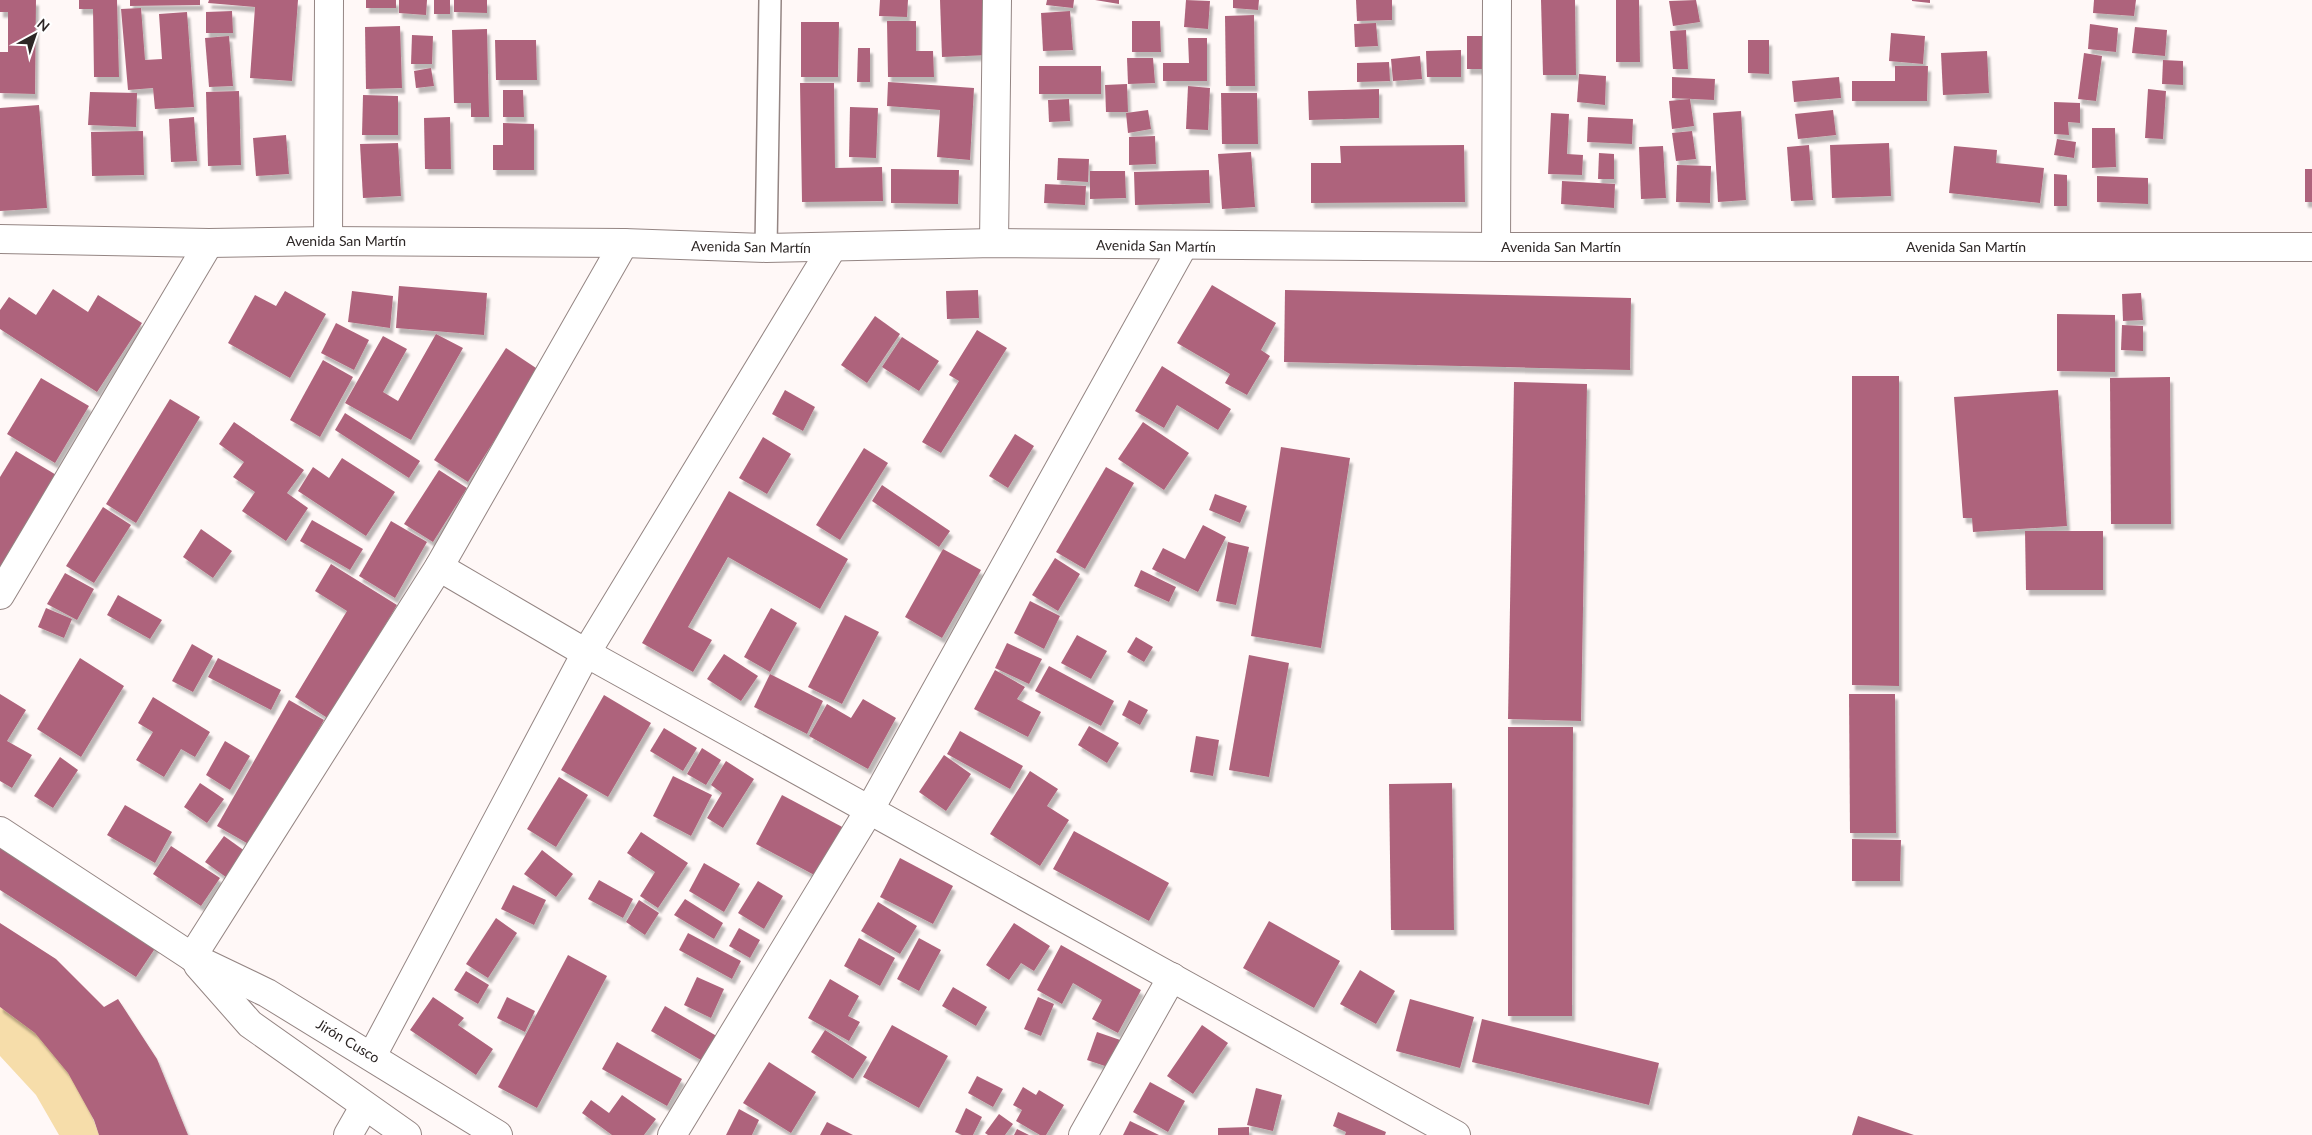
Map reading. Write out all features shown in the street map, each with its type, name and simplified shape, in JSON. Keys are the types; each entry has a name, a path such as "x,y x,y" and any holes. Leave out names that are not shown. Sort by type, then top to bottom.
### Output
{"street":[{"path":"328,241 329,0"},
{"path":"994,244 997,0"},
{"path":"1496,247 1497,0"},
{"name":"Avenida San Martín","path":"0,239 208,243 328,241 624,243 766,248 994,244 1496,247 2312,247"},
{"path":"0,595 208,243"},
{"path":"192,957 439,567 624,243"},
{"path":"672,1135 870,809 1183,246"},
{"path":"372,1056 586,653 832,248"},
{"path":"439,567 586,653 1456,1135"},
{"name":"Jirón Cusco","path":"0,831 192,957 267,993 498,1135"},
{"name":"Jirón Cusco","path":"192,957 250,1024 364,1107 407,1135"},
{"path":"1083,1135 1172,977"},
{"path":"348,1135 364,1107"}],"lane":[{"path":"766,248 770,0"}],"shaded area":[{"path":"0,1007 34,1032 54,1053 81,1094 99,1135 59,1135 36,1095 0,1056"}],"building":[{"path":"0,0 36,0 35,94 0,93 0,52 8,52 8,12 0,12"},
{"path":"79,0 117,0 119,77 94,77 93,9 79,9"},
{"path":"130,0 200,0 200,5 130,6"},
{"path":"209,0 298,0 292,81 250,78 255,7 208,3"},
{"path":"366,0 396,0 396,8 366,8"},
{"path":"399,0 427,0 426,15 399,13"},
{"path":"434,0 450,0 450,14 434,14"},
{"path":"454,0 487,0 487,13 454,12"},
{"path":"880,0 908,0 907,17 879,16"},
{"path":"940,0 988,0 989,55 942,57"},
{"path":"1047,0 1074,0 1073,8 1046,5"},
{"path":"1095,0 1119,0 1119,4"},
{"path":"1186,0 1210,1 1208,29 1184,27"},
{"path":"1233,0 1259,0 1258,10 1233,8"},
{"path":"1356,0 1392,0 1392,20 1357,21"},
{"path":"1541,0 1575,0 1576,75 1543,75"},
{"path":"1616,0 1639,0 1640,62 1616,62"},
{"path":"1696,0 1700,22 1673,26 1669,1"},
{"path":"1930,0 1930,3 1912,1"},
{"path":"2094,0 2136,0 2134,16 2093,13"},
{"path":"141,8 145,60 162,59 159,14 187,12 194,107 155,109 153,88 128,90 121,9"},
{"path":"232,11 233,33 206,33 206,12"},
{"path":"1070,11 1073,50 1043,51 1041,13"},
{"path":"1254,15 1255,86 1226,86 1225,16"},
{"path":"887,21 916,21 916,51 933,51 934,77 888,77"},
{"path":"1132,21 1160,21 1161,52 1132,52"},
{"path":"801,22 839,22 838,77 801,77"},
{"path":"1376,23 1378,46 1355,47 1354,24"},
{"path":"2090,24 2118,28 2116,52 2088,49"},
{"path":"400,26 402,88 366,89 365,27"},
{"path":"2135,27 2167,30 2165,56 2132,53"},
{"path":"487,29 489,117 471,117 471,103 454,103 452,30"},
{"path":"1686,30 1688,69 1673,69 1670,31"},
{"path":"1891,33 1925,36 1923,64 1889,61"},
{"path":"412,35 433,36 432,64 411,64"},
{"path":"229,36 233,86 209,87 205,38"},
{"path":"1467,36 1491,36 1491,69 1467,69"},
{"path":"1188,38 1207,38 1207,81 1163,81 1163,63 1189,63"},
{"path":"495,40 536,40 537,80 496,80"},
{"path":"1748,40 1769,40 1769,74 1748,73"},
{"path":"858,48 870,48 870,82 857,82"},
{"path":"1461,50 1461,77 1427,77 1426,51"},
{"path":"1987,51 1989,93 1943,95 1941,53"},
{"path":"2084,53 2102,56 2096,101 2078,99"},
{"path":"1420,56 1422,79 1393,81 1391,59"},
{"path":"1127,58 1153,58 1155,83 1128,84"},
{"path":"2163,60 2183,61 2183,85 2162,84"},
{"path":"1389,62 1390,81 1357,82 1357,63"},
{"path":"1039,66 1101,66 1101,94 1039,94"},
{"path":"1895,66 1928,66 1927,101 1852,101 1852,81 1895,81"},
{"path":"431,68 434,86 416,88 414,71"},
{"path":"1579,74 1606,76 1605,105 1577,102"},
{"path":"1672,77 1715,79 1714,100 1672,98"},
{"path":"1839,77 1841,98 1794,102 1792,81"},
{"path":"888,82 974,88 970,160 937,157 940,110 887,106"},
{"path":"800,83 834,83 835,168 882,167 883,201 802,202"},
{"path":"1127,84 1128,112 1106,112 1105,85"},
{"path":"1188,86 1210,88 1208,130 1186,129"},
{"path":"1379,89 1379,118 1309,120 1308,91"},
{"path":"2148,89 2166,91 2163,139 2145,138"},
{"path":"503,90 523,90 524,117 503,117"},
{"path":"239,91 241,165 208,166 206,92"},
{"path":"90,92 137,93 136,127 88,125"},
{"path":"1221,93 1257,93 1258,144 1222,144"},
{"path":"363,95 398,96 398,135 362,135"},
{"path":"1069,99 1070,121 1049,122 1048,100"},
{"path":"1690,99 1694,126 1672,129 1669,101"},
{"path":"2054,102 2080,103 2080,123 2068,122 2069,135 2054,134"},
{"path":"39,105 47,208 0,211 0,108"},
{"path":"850,107 878,108 876,158 849,157"},
{"path":"1148,110 1151,129 1128,133 1126,113"},
{"path":"1833,110 1836,135 1798,139 1795,114"},
{"path":"1741,111 1746,200 1718,202 1713,113"},
{"path":"1551,113 1569,114 1567,154 1583,155 1582,175 1548,174"},
{"path":"194,117 197,161 171,162 169,119"},
{"path":"450,117 451,169 425,169 424,118"},
{"path":"1588,117 1633,119 1632,144 1587,142"},
{"path":"503,123 534,124 534,170 493,170 493,145 503,145"},
{"path":"2092,128 2115,128 2116,167 2092,168"},
{"path":"143,131 144,175 92,176 91,132"},
{"path":"1692,131 1696,159 1676,161 1672,133"},
{"path":"286,135 289,174 256,176 253,138"},
{"path":"1155,136 1156,164 1129,165 1129,137"},
{"path":"2057,139 2076,142 2074,158 2054,155"},
{"path":"398,143 401,196 363,198 360,144"},
{"path":"1889,143 1891,196 1832,198 1830,145"},
{"path":"1464,145 1465,202 1311,203 1311,163 1341,163 1340,146"},
{"path":"1809,145 1813,200 1791,201 1787,147"},
{"path":"1663,146 1666,198 1641,199 1639,147"},
{"path":"1954,146 1997,150 1996,163 2044,168 2040,203 1949,193"},
{"path":"1251,152 1255,207 1222,209 1218,154"},
{"path":"1599,153 1614,154 1614,179 1598,179"},
{"path":"1058,158 1089,159 1088,182 1057,180"},
{"path":"1677,165 1711,166 1710,203 1676,202"},
{"path":"891,169 959,170 958,204 891,203"},
{"path":"2305,169 2312,169 2312,202 2305,202"},
{"path":"1209,170 1210,203 1135,205 1134,172"},
{"path":"1090,171 1125,171 1126,198 1090,199"},
{"path":"2054,174 2067,175 2067,206 2054,206"},
{"path":"2097,176 2148,178 2148,204 2097,202"},
{"path":"1562,181 1615,184 1614,208 1561,204"},
{"path":"1045,184 1086,186 1085,205 1044,203"},
{"path":"1212,285 1276,323 1261,350 1270,356 1247,395 1225,383 1230,374 1177,343"},
{"path":"399,286 487,293 484,335 396,328"},
{"path":"53,289 88,312 98,295 142,323 97,392 0,329 0,310 9,297 36,315"},
{"path":"978,290 979,318 947,319 946,291"},
{"path":"1285,290 1631,298 1630,370 1284,362"},
{"path":"285,291 326,314 290,378 228,343 255,295 276,306"},
{"path":"352,291 393,296 390,328 348,322"},
{"path":"2141,293 2143,320 2123,321 2122,294"},
{"path":"2057,314 2115,315 2115,372 2057,371"},
{"path":"875,316 900,334 867,383 841,365"},
{"path":"336,323 369,340 354,370 321,353"},
{"path":"2122,325 2143,326 2143,351 2121,350"},
{"path":"977,330 1007,348 941,453 922,442 959,381 949,375"},
{"path":"436,334 463,348 411,440 345,403 383,336 407,349 383,392 398,401"},
{"path":"902,337 939,361 919,391 882,367"},
{"path":"506,348 539,370 468,482 434,460"},
{"path":"323,360 353,377 320,437 290,420"},
{"path":"1162,366 1231,409 1218,430 1177,405 1164,428 1135,411"},
{"path":"1852,376 1899,376 1899,686 1852,685"},
{"path":"2170,377 2171,524 2111,524 2110,378"},
{"path":"41,378 89,406 55,463 7,434"},
{"path":"1514,382 1587,384 1581,721 1508,719"},
{"path":"785,390 815,407 803,431 772,414"},
{"path":"2058,390 2067,526 1973,532 1972,518 1963,518 1954,397"},
{"path":"170,399 200,417 136,523 106,504"},
{"path":"345,413 420,461 409,478 335,430"},
{"path":"234,422 304,470 287,493 308,508 286,541 242,511 255,492 233,477 244,462 219,444"},
{"path":"1143,422 1189,453 1164,490 1118,459"},
{"path":"1015,434 1034,446 1008,488 989,476"},
{"path":"763,437 791,454 767,494 739,478"},
{"path":"1281,447 1350,458 1321,648 1251,636"},
{"path":"864,448 888,463 840,540 816,525"},
{"path":"16,451 58,476 0,570 0,477"},
{"path":"342,458 395,492 366,536 298,491 313,467 329,478"},
{"path":"1106,467 1134,483 1085,569 1056,552"},
{"path":"439,470 467,488 433,542 404,524"},
{"path":"882,485 950,531 939,547 872,501"},
{"path":"729,491 848,559 820,609 728,557 688,627 712,640 693,672 642,643"},
{"path":"1215,494 1247,506 1240,523 1209,510"},
{"path":"103,507 131,525 94,583 66,566"},
{"path":"312,520 363,549 350,570 300,541"},
{"path":"391,521 427,542 395,598 359,576"},
{"path":"1203,525 1226,537 1198,592 1152,569 1163,548 1185,559"},
{"path":"201,529 232,551 213,578 183,557"},
{"path":"2025,531 2103,531 2103,590 2026,590"},
{"path":"1228,542 1249,547 1236,605 1216,601"},
{"path":"943,549 981,570 942,638 905,617"},
{"path":"1055,558 1080,574 1058,611 1032,595"},
{"path":"331,564 397,605 329,719 295,697 347,611 315,591"},
{"path":"1141,570 1176,587 1169,602 1134,586"},
{"path":"65,573 94,589 77,620 47,604"},
{"path":"118,595 162,620 150,639 107,615"},
{"path":"1030,601 1060,616 1044,649 1014,633"},
{"path":"46,608 72,619 64,638 38,627"},
{"path":"771,608 797,623 770,672 744,657"},
{"path":"845,615 879,632 842,704 808,687"},
{"path":"1077,635 1107,651 1091,679 1061,663"},
{"path":"1136,637 1153,647 1144,662 1127,652"},
{"path":"1007,643 1042,659 1029,684 995,668"},
{"path":"192,644 213,656 193,692 172,681"},
{"path":"724,654 758,676 741,701 707,679"},
{"path":"1249,655 1289,663 1269,777 1229,770"},
{"path":"80,658 124,686 81,757 37,729"},
{"path":"218,658 281,690 271,710 208,677"},
{"path":"1049,666 1114,701 1101,726 1035,691"},
{"path":"995,670 1025,687 1017,699 1041,712 1028,737 974,709"},
{"path":"770,674 823,701 807,734 754,707"},
{"path":"0,694 26,710 7,741 32,755 12,788 0,781"},
{"path":"1849,694 1895,694 1896,833 1850,833"},
{"path":"604,695 651,723 608,797 561,770"},
{"path":"153,697 210,732 195,757 181,749 164,777 136,760 153,732 138,723"},
{"path":"863,699 896,718 868,769 809,736 827,704 851,718"},
{"path":"289,700 324,720 252,846 217,826"},
{"path":"1129,700 1148,710 1140,725 1122,715"},
{"path":"1089,726 1119,743 1107,763 1078,745"},
{"path":"1508,727 1573,727 1572,1016 1508,1016"},
{"path":"664,728 697,748 683,771 650,751"},
{"path":"960,731 1023,766 1010,789 947,754"},
{"path":"1196,736 1219,740 1213,776 1190,772"},
{"path":"225,741 250,756 230,790 206,775"},
{"path":"702,748 721,760 706,785 687,774"},
{"path":"944,755 971,774 946,811 919,792"},
{"path":"60,757 78,770 53,808 34,796"},
{"path":"726,761 754,779 723,828 707,818 722,793 711,785"},
{"path":"1030,771 1058,789 1047,806 1069,820 1040,866 990,834"},
{"path":"673,776 712,795 691,836 653,816"},
{"path":"559,777 588,795 556,847 527,829"},
{"path":"200,783 224,799 207,823 184,807"},
{"path":"1452,783 1454,930 1391,930 1389,784"},
{"path":"782,795 846,829 820,878 756,844"},
{"path":"125,805 172,832 155,863 107,835"},
{"path":"1074,831 1169,883 1149,921 1053,869"},
{"path":"641,832 688,863 658,908 640,896 655,872 627,853"},
{"path":"224,836 249,854 230,880 205,862"},
{"path":"1852,839 1901,840 1900,881 1852,881"},
{"path":"0,842 158,944 136,977 0,890"},
{"path":"171,846 220,878 201,906 153,874"},
{"path":"542,850 573,874 556,897 524,874"},
{"path":"900,858 953,886 933,924 880,897"},
{"path":"704,863 740,884 724,912 689,891"},
{"path":"599,880 633,899 623,918 588,899"},
{"path":"758,881 783,896 764,929 738,913"},
{"path":"513,885 546,900 534,925 501,909"},
{"path":"685,899 723,923 714,939 674,915"},
{"path":"639,900 659,913 645,935 626,922"},
{"path":"878,902 917,926 900,954 861,931"},
{"path":"496,918 517,933 488,978 466,964"},
{"path":"1269,921 1340,961 1314,1008 1243,968"},
{"path":"0,923 56,959 104,1007 118,999 157,1059 188,1135 99,1135 94,1120 68,1073 35,1033 0,1007"},
{"path":"1014,923 1050,946 1034,971 1021,963 1009,980 986,965"},
{"path":"739,928 760,940 750,958 729,946"},
{"path":"688,933 741,961 732,979 679,950"},
{"path":"859,938 895,958 880,986 844,966"},
{"path":"919,938 941,950 919,991 897,979"},
{"path":"1061,945 1141,990 1118,1033 1092,1019 1102,1000 1073,983 1062,1004 1037,990"},
{"path":"568,955 607,976 537,1108 498,1087"},
{"path":"1360,970 1395,991 1376,1024 1340,1004"},
{"path":"466,971 489,985 478,1004 454,990"},
{"path":"697,977 724,989 711,1018 684,1005"},
{"path":"830,979 859,996 848,1016 860,1022 849,1041 808,1018"},
{"path":"953,987 987,1007 976,1026 942,1006"},
{"path":"433,997 464,1018 458,1025 493,1049 476,1075 410,1030"},
{"path":"507,997 535,1011 525,1032 497,1018"},
{"path":"1038,997 1054,1004 1041,1036 1024,1029"},
{"path":"1410,999 1474,1017 1460,1068 1396,1051"},
{"path":"665,1006 727,1042 713,1067 651,1031"},
{"path":"1482,1019 1659,1063 1649,1105 1472,1062"},
{"path":"892,1025 948,1056 919,1108 863,1077"},
{"path":"1202,1025 1228,1043 1193,1094 1167,1076"},
{"path":"825,1030 867,1057 853,1079 811,1052"},
{"path":"1097,1032 1126,1042 1117,1070 1087,1060"},
{"path":"617,1042 682,1079 667,1106 602,1069"},
{"path":"769,1062 816,1092 791,1133 743,1103"},
{"path":"977,1076 1003,1089 993,1107 968,1093"},
{"path":"1150,1082 1185,1101 1168,1132 1133,1112"},
{"path":"1023,1087 1036,1095 1039,1090 1064,1105 1046,1135 1040,1135 1016,1121 1022,1110 1013,1105"},
{"path":"1256,1088 1282,1095 1273,1131 1247,1125"},
{"path":"622,1095 656,1119 644,1135 612,1135 582,1113 591,1100 609,1113"},
{"path":"966,1108 982,1117 973,1135 962,1135 955,1132"},
{"path":"739,1109 759,1120 752,1135 726,1135"},
{"path":"1338,1112 1386,1132 1385,1135 1345,1135 1346,1132 1333,1126"},
{"path":"999,1114 1013,1124 1005,1135 988,1135 985,1133"},
{"path":"1858,1116 1914,1135 1852,1135"},
{"path":"1130,1121 1159,1135 1123,1135"},
{"path":"827,1122 853,1135 820,1135"},
{"path":"1249,1127 1249,1135 1218,1135 1218,1128"},
{"path":"1017,1129 1029,1135 1014,1135"}]}
